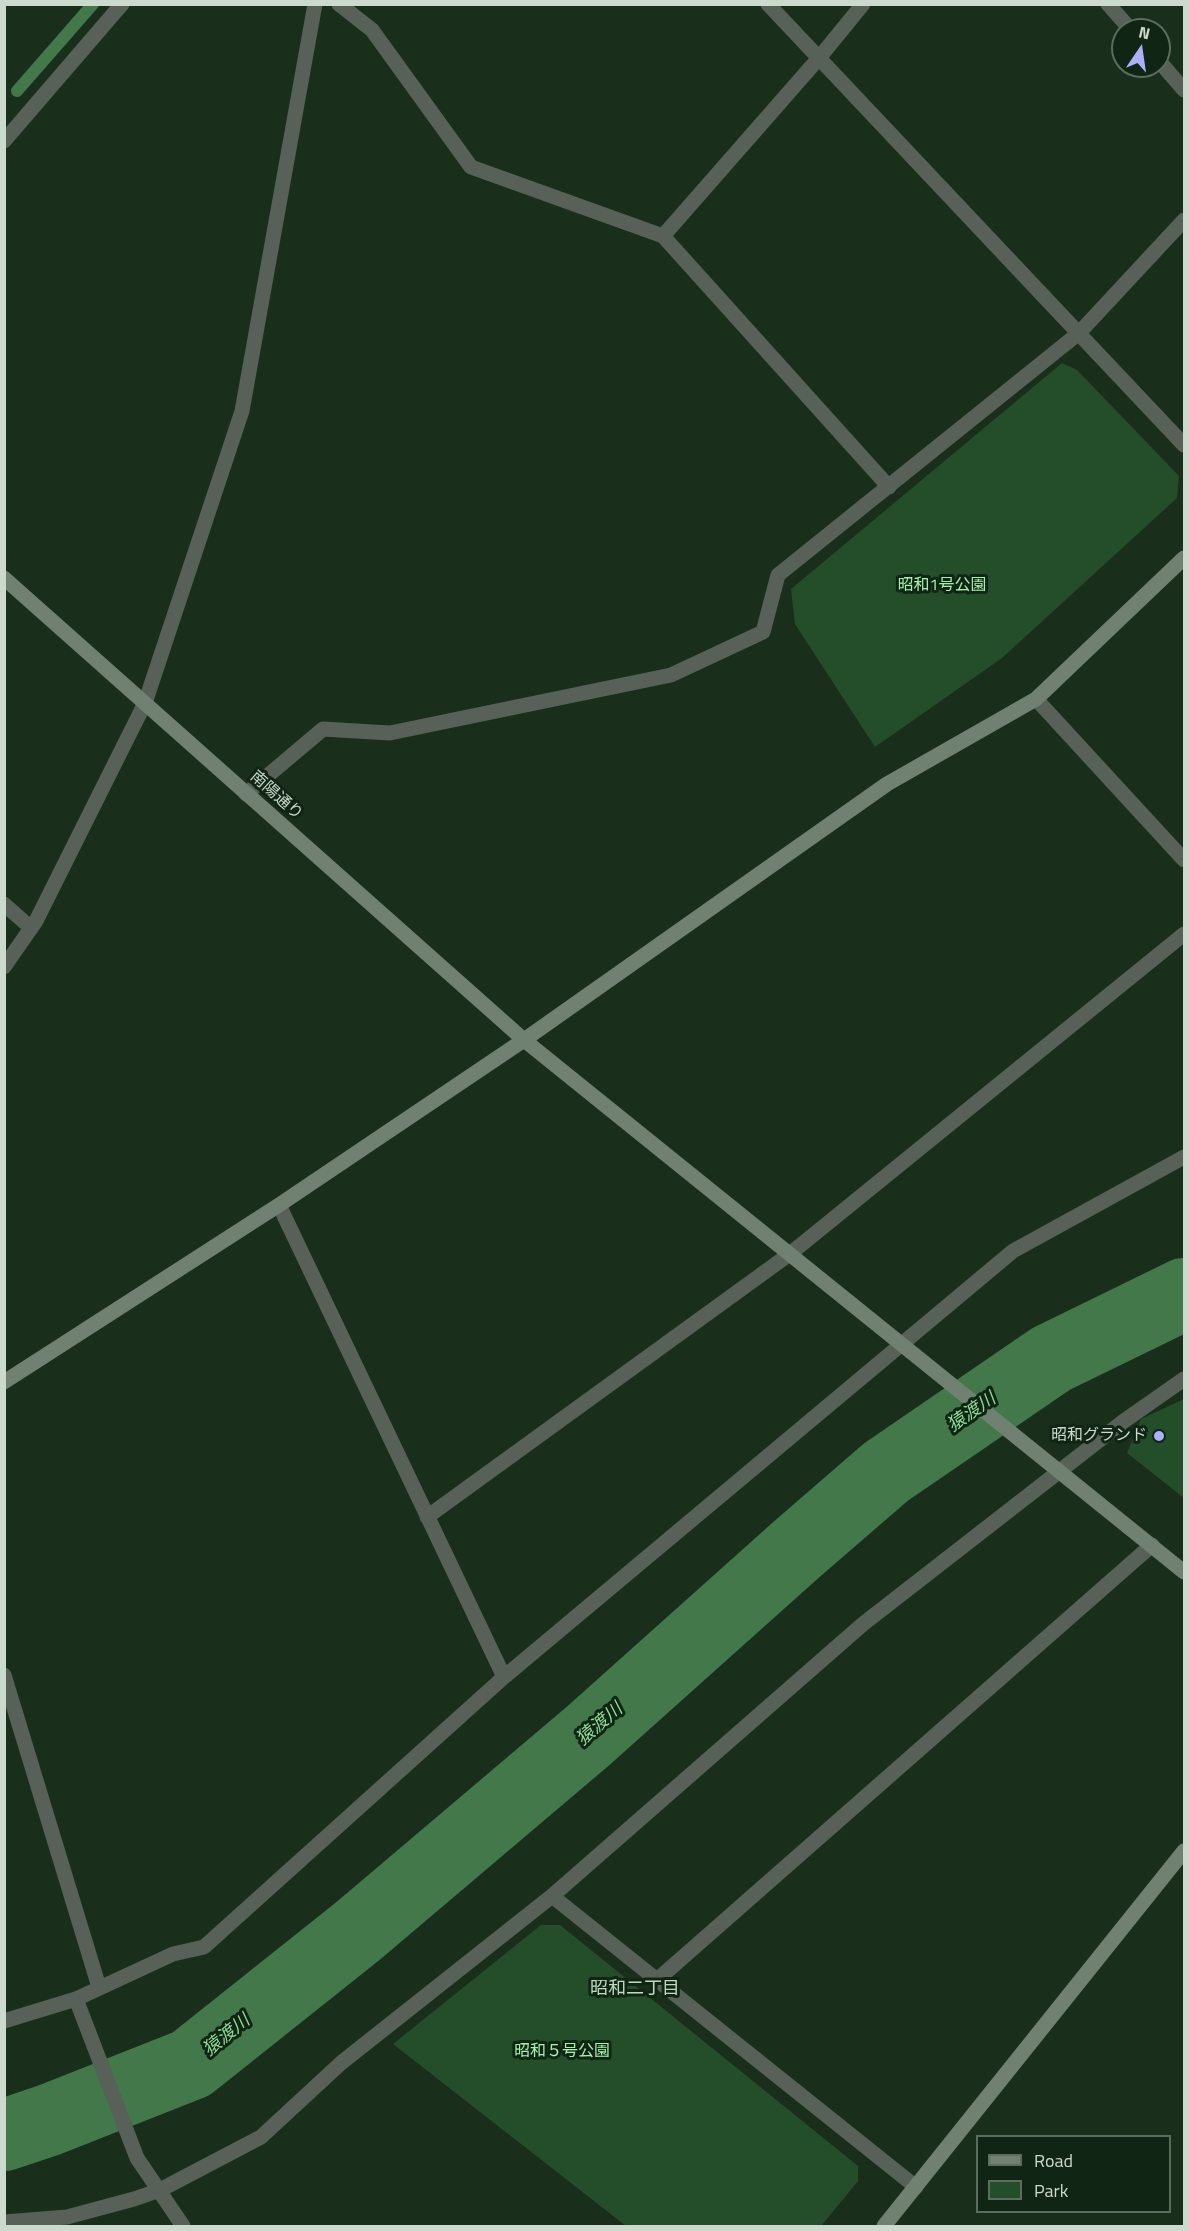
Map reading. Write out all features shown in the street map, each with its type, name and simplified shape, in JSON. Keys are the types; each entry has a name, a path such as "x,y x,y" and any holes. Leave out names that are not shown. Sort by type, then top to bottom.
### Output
{"street":[{"path":"7,132 122,4"},
{"path":"4,967 31,928 145,703 242,411 315,4"},
{"path":"339,4 372,30 471,167 663,236 889,487"},
{"path":"768,4 1185,445"},
{"path":"663,236 819,58 863,4"},
{"path":"1108,4 1120,18"},
{"path":"1171,74 1185,90"},
{"path":"246,794 323,729 390,733 671,675 763,632 778,575 1078,333 1185,220"},
{"path":"4,1382 279,1205 524,1040 887,783 1036,699 1185,558"},
{"name":"南陽通り","path":"4,578 524,1040 1185,1572"},
{"path":"1036,699 1185,860"},
{"path":"4,904 31,928"},
{"path":"427,1517 791,1253 1185,934"},
{"path":"4,2021 76,1999 99,1986 173,1954 204,1947 504,1677 1013,1251 1185,1157"},
{"path":"279,1205 504,1677"},
{"path":"4,2222 67,2217 160,2190 261,2137 341,2063 552,1896 863,1624 1124,1421 1185,1379"},
{"path":"657,1980 1152,1545"},
{"path":"4,1676 99,1986"},
{"path":"884,2226 1185,1851"},
{"path":"552,1896 916,2187"},
{"path":"76,1999 137,2158 183,2226"}],"green space":[{"name":"昭和1号公園","path":"1062,363 1077,370 1179,476 1177,498 1002,658 875,747 795,624 791,589"},
{"name":"昭和グランド","path":"1184,1399 1184,1498 1127,1453 1141,1419"},
{"name":"昭和５号公園","path":"541,1925 560,1925 858,2166 858,2181 821,2226 626,2226 393,2044"}],"waterway":[{"path":"17,91 93,4"},
{"name":"猿渡川","path":"4,2135 49,2120 191,2064 358,1931 588,1736 886,1472 1051,1359 1184,1294"}],"place":[{"name":"昭和グランド","path":"1159,1436"}],"district":[{"name":"昭和二丁目","path":"635,1990"}]}
